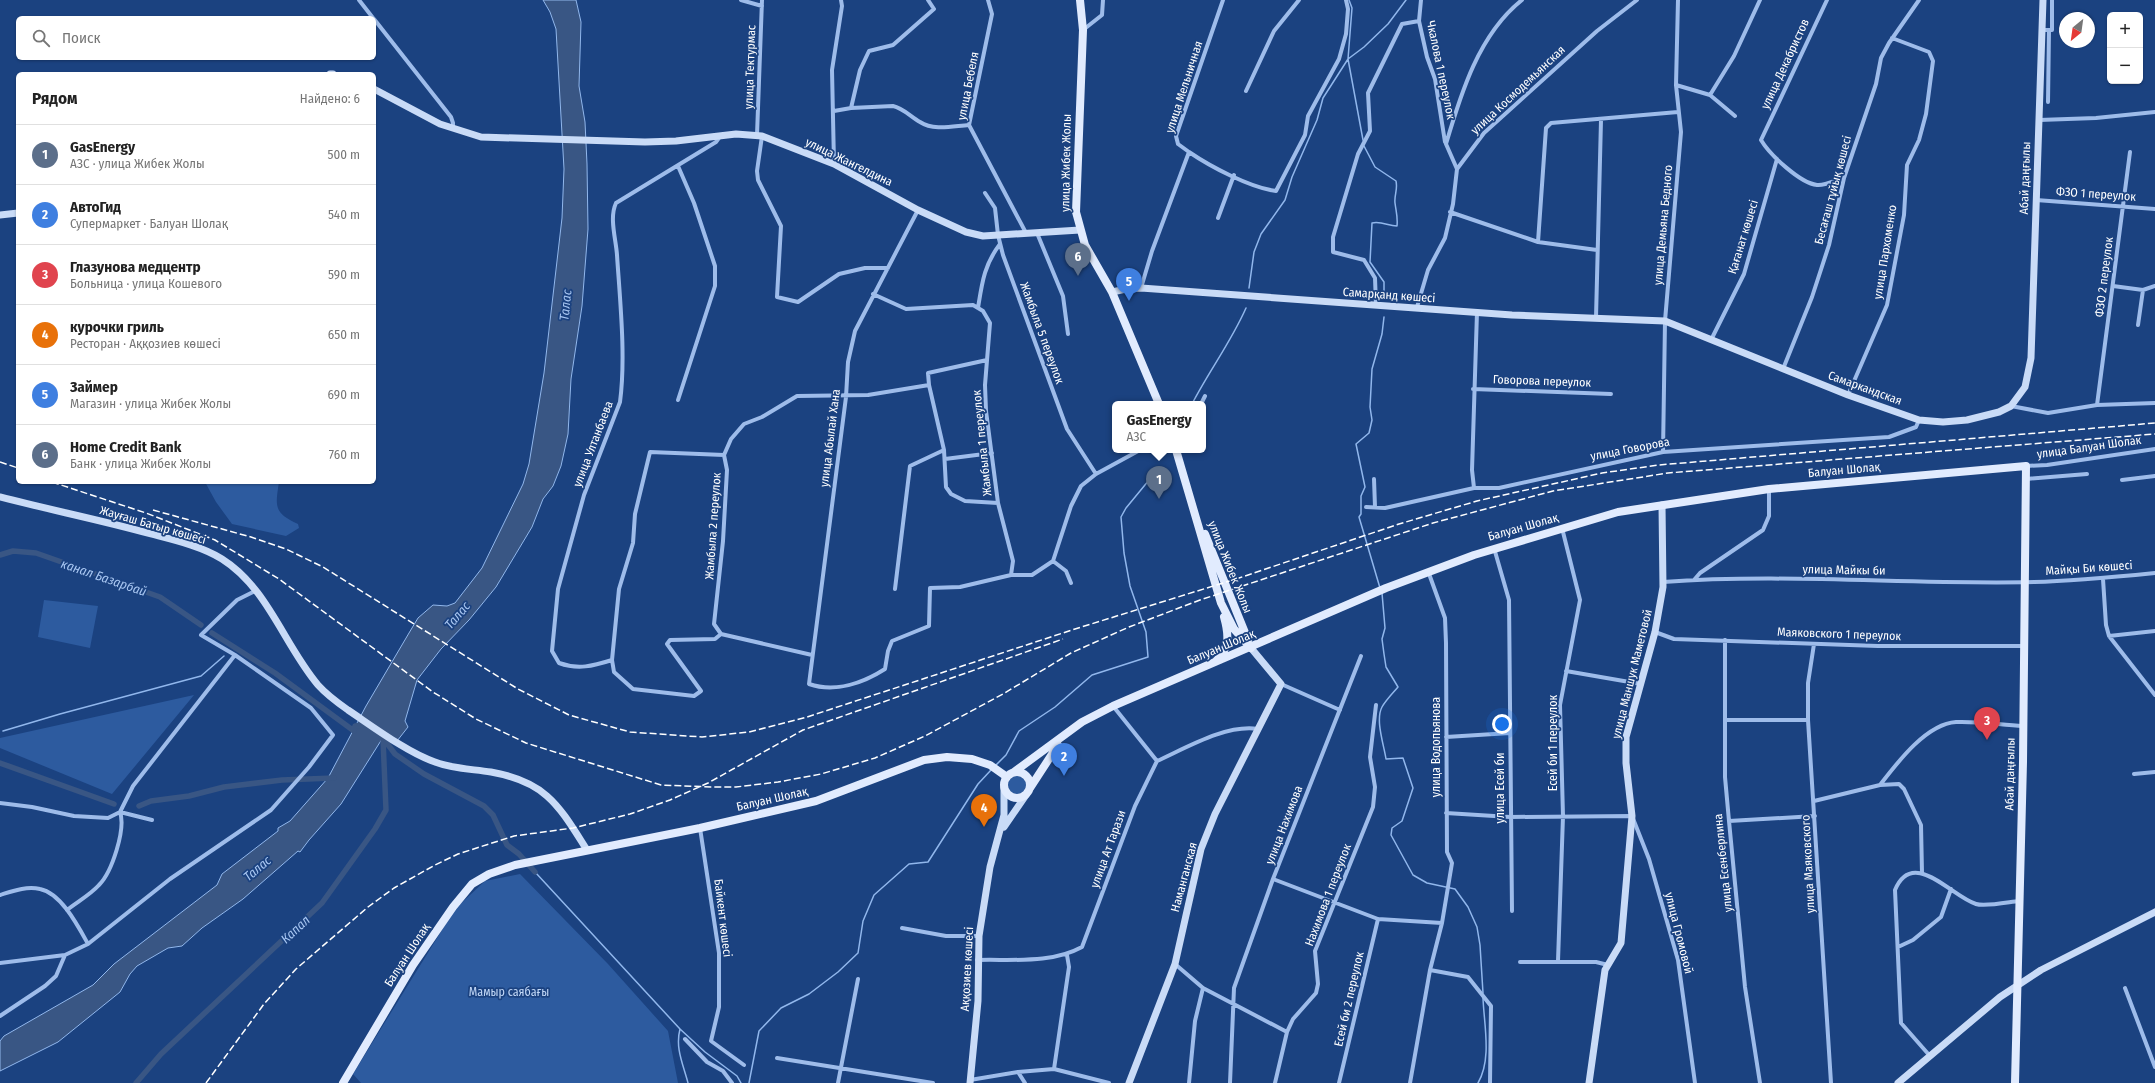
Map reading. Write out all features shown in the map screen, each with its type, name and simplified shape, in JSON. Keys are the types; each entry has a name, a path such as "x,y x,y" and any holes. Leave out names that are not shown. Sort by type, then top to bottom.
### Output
{"main road":[{"name":"улица Жибек Жолы","path":"1080,0 1083,30 1076,212 1080,230 1098,270 1112,292 1158,401"},
{"name":"улица Жибек Жолы","path":"1178,453 1196,513 1210,571 1221,603 1234,629 1251,648"},
{"name":"Абай даңғылы","path":"2015,1083 2023,726 2026,466"},
{"name":"Балуан Шолақ","path":"343,1083 413,965 453,907 472,884 488,874 516,865 700,828 816,801 924,760 947,756 972,758 1011,774 1063,738 1082,722 1113,706 1251,648 1349,603 1428,571 1494,548 1618,512 1769,489 2026,466"},
{"name":"улица Жибек Жолы","path":"1196,513 1251,648"},
{"path":"1214,664 1222,656 1228,641 1221,603"},
{"name":"Балуан Шолақ","path":"1028,791 1063,738"},
{"path":"1011,774 1026,776 1028,791 1013,797 1007,793 1004,787 1011,774"}],"street":[{"path":"359,0 372,16"},
{"path":"741,0 762,6"},
{"name":"улица Тектурмас","path":"762,0 757,171 758,180 781,226 777,297 798,302 839,274 865,268 888,268"},
{"path":"834,164 832,70 842,6 841,0"},
{"path":"851,108 860,70 869,51 894,45 934,9 928,0"},
{"name":"улица Бебеля","path":"988,0 992,14 969,125 1027,234"},
{"path":"1083,30 1102,15 1102,0"},
{"name":"улица Мельничная","path":"1223,0 1176,136 1178,144 1205,163 1264,190 1276,191 1305,135 1308,116 1339,59 1346,34 1348,9 1346,0"},
{"path":"1246,91 1274,31 1300,0"},
{"name":"Чкалова 1 переулок","path":"1421,0 1419,21 1427,57 1435,79 1446,144 1457,169"},
{"path":"1446,144 1467,80 1502,18 1522,0"},
{"name":"улица Космодемьянская","path":"1417,307 1428,270 1444,238 1457,169 1484,133 1591,36 1637,0"},
{"name":"улица Демьяна Бедного","path":"1663,452 1665,322 1681,132 1676,85 1678,0"},
{"path":"1710,95 1714,91 1734,56 1760,0"},
{"name":"улица Декабристов","path":"1777,159 1763,144 1761,138 1827,0"},
{"name":"Бесағаш тұйық көшесі","path":"1783,369 1812,297 1829,245 1844,178 1876,84 1881,58 1892,38 1919,0"},
{"name":"Абай даңғылы","path":"2012,406 2025,387 2030,358 2039,120 2045,30 2043,0"},
{"path":"2048,102 2045,30 2052,30 2052,0"},
{"path":"376,21 451,117 453,129"},
{"path":"1376,305 1375,278 1364,260 1333,252 1333,237 1358,154 1370,131 1368,93 1402,24 1419,21"},
{"name":"улица Пархоменко","path":"1848,395 1887,305 1904,215 1907,165 1918,140 1930,86 1933,60 1929,52 1892,38"},
{"path":"1676,85 1710,95 1735,116"},
{"name":"улица Жангелдина","path":"376,90 453,129 481,137 602,141 676,141 721,135 759,135 834,164 918,210 966,232 983,236 1080,230"},
{"path":"834,111 851,108 893,106 898,107 921,123 936,128 969,125"},
{"path":"1538,242 1546,128 1551,123 1600,120 1678,112"},
{"path":"2039,120 2096,118 2155,112"},
{"path":"1596,318 1600,120"},
{"name":"улица Ултанбаева","path":"612,660 587,667 571,667 559,663 552,651 558,589 584,495 620,402 622,389 616,238 612,212 616,203 716,142 721,135"},
{"path":"1141,288 1152,251 1189,152"},
{"name":"ФЗО 2 переулок","path":"2097,405 2130,152"},
{"path":"1777,159 1796,174 1816,185 1824,185 1834,180 1844,178"},
{"name":"Қағанат көшесі","path":"1711,340 1744,274 1777,159"},
{"path":"678,166 694,203 713,259 715,286 678,400"},
{"path":"1218,218 1234,175"},
{"name":"Жамбыла 5 переулок","path":"986,193 995,208 1000,244 1067,429 1096,474"},
{"name":"ФЗО 1 переулок","path":"2036,200 2155,209"},
{"name":"улица Абылай Хана","path":"918,210 855,331 848,362 846,397 809,684 819,687 845,686 867,680 885,669 888,651 892,641 929,626 930,588 960,587 1011,575"},
{"path":"1450,212 1538,242 1597,250"},
{"path":"0,215 16,213"},
{"path":"1037,233 1063,296 1068,334"},
{"path":"873,294 906,310 973,305 978,308 983,280 990,258 1000,244"},
{"path":"2112,286 2143,290 2155,286"},
{"name":"Самарқанд көшесі","path":"1112,292 1141,288 1477,312 1665,322"},
{"path":"2138,325 2143,290"},
{"name":"Жамбыла 1 переулок","path":"978,308 983,311 990,323 985,386 998,503 1013,560 1011,575"},
{"path":"1474,488 1472,470 1473,389 1477,312"},
{"name":"Самаркандская","path":"1665,322 1848,395 1919,420 1942,422 1967,420 1999,412 2012,406"},
{"path":"812,656 721,634 715,639 670,640 667,644 701,691 694,696 633,689 614,672 612,660 619,588 633,543 635,514 650,452 724,455 731,440 744,424 762,418 797,396 846,397 929,386 928,374 987,360"},
{"name":"Жамбыла 1 переулок","path":"929,386 944,450 946,487 951,494 965,501 998,503"},
{"name":"Говорова переулок","path":"1473,389 1611,394"},
{"path":"1202,401 1205,396"},
{"path":"2012,406 2048,413 2097,405 2155,403"},
{"name":"улица Говорова","path":"1366,507 1385,508 1474,488 1499,488 1663,452 1889,437 1916,427 1919,420"},
{"name":"улица Балуан Шолак","path":"2026,466 2046,465 2155,448"},
{"path":"895,589 907,478 910,466 944,450"},
{"path":"945,459 992,453"},
{"path":"1011,575 1032,575 1053,561 1072,506 1081,486 1096,474 1134,453"},
{"name":"Жамбыла 2 переулок","path":"721,634 714,624 723,548 728,470 724,455"},
{"path":"2026,479 2087,474"},
{"path":"2122,480 2155,476"},
{"path":"1374,479 1375,508"},
{"path":"1694,580 1700,573 1763,530 1769,516 1769,489"},
{"name":"Жауғаш Батыр көшесі","path":"0,496 105,521 204,550 223,560 255,591 318,685 349,711 400,744 432,762 449,767 513,776 528,782 541,790 557,806 587,850"},
{"name":"улица Маншук Маметовой","path":"1589,1083 1605,970 1621,943 1632,816 1626,763 1626,737 1655,632 1663,582 1662,505"},
{"name":"Есей би 1 переулок","path":"1558,961 1563,816 1560,705 1580,600 1562,528"},
{"name":"улица Есей би","path":"1494,548 1509,600 1512,911"},
{"path":"1053,561 1066,571 1071,583"},
{"name":"улица Водопьянова","path":"1428,571 1445,618 1447,852 1452,863 1442,923"},
{"name":"Майқы Би көшесі","path":"2025,582 2103,579 2155,573"},
{"path":"2103,579 2106,625 2109,636 2155,695"},
{"name":"улица Майкы би","path":"1663,582 1694,580 2025,582"},
{"path":"0,963 65,955 88,944 164,884 271,810 309,767 333,735 312,708 235,654 201,634 237,600 255,591"},
{"path":"2109,636 2155,631"},
{"name":"Маяковского 1 переулок","path":"1655,632 1674,639 1878,646 2023,646"},
{"name":"улица Есенберлина","path":"1725,640 1725,777 1745,986 1760,1083"},
{"name":"улица Маяковского","path":"1814,644 1808,683 1808,720 1831,1083"},
{"path":"1251,648 1281,684 1340,710"},
{"path":"0,803 96,819 108,818 120,812 133,786 145,769 235,654"},
{"name":"улица Нахимова","path":"1230,1083 1232,1003 1234,988 1273,879 1360,656"},
{"path":"1566,671 1641,684"},
{"name":"Наманганская","path":"1129,1083 1175,964 1201,849 1215,814 1281,684"},
{"path":"1113,706 1157,760 1232,729 1246,727 1258,729"},
{"name":"Нахимова 1 переулок","path":"1275,1083 1287,1032 1293,1019 1316,993 1318,984 1315,951 1373,807 1375,787 1370,757 1376,706"},
{"path":"1725,720 1808,720"},
{"path":"1880,785 1914,745 1934,729 1955,722 2023,726"},
{"path":"1446,737 1510,733"},
{"name":"улица Ат Тарази","path":"977,960 1039,959 1067,955 1082,947 1135,806 1157,760"},
{"path":"2134,774 2155,772"},
{"path":"1814,801 1880,785 1899,784 1904,789 1921,825 1922,873"},
{"name":"Аққозиев көшесі","path":"970,1082 978,1001 978,936 988,878 1004,815 1004,787"},
{"name":"Аққозиев көшесі","path":"1000,834 1028,791"},
{"path":"120,812 152,820"},
{"path":"67,910 100,885 106,875 115,856 123,819 120,812"},
{"path":"1446,813 1510,817 1632,816"},
{"name":"улица Громовой","path":"1632,816 1649,859 1678,960 1695,1083"},
{"path":"1729,821 1815,816"},
{"name":"Байкент көшесі","path":"700,828 719,953 719,1007 711,1041 744,1065"},
{"path":"1930,1056 1901,1023 1895,890 1899,880 1906,874 1922,873 1977,905 2019,901"},
{"path":"1273,879 1335,901 1378,919 1442,923 1430,970 1410,1083"},
{"path":"0,895 22,889 41,889 50,893 67,910 88,944"},
{"path":"1898,947 1913,940 1941,918 1951,889"},
{"path":"1898,1083 2000,997 2016,988 2041,970 2155,912"},
{"name":"Есей би 2 переулок","path":"1339,1083 1378,919"},
{"path":"902,928 946,936 978,936"},
{"path":"0,1016 45,986 56,976 65,955"},
{"path":"1054,1069 1069,967 1067,955"},
{"path":"1520,962 1596,962 1608,965"},
{"path":"1175,964 1203,988 1287,1032"},
{"path":"1430,970 1468,977 1491,1006 1490,1083"},
{"path":"838,1083 858,979"},
{"path":"1189,1083 1195,1021 1203,988"},
{"path":"2125,988 2155,1067"},
{"path":"685,1039 707,1062 723,1071 732,1083"},
{"path":"777,1058 933,1083"},
{"path":"970,1082 1018,1072 1054,1069 1109,1083"},
{"path":"1018,1072 1025,1083"}],"green space":[{"path":"206,484 279,484 277,498 278,508 284,516 298,524 299,528 286,536 232,524 216,502"},
{"path":"44,600 98,606 90,648 38,637"},
{"path":"194,695 112,794 0,748 0,738"},
{"path":"1017,776 1023,779 1026,785 1023,791 1017,794 1011,791 1008,785 1011,779"},
{"name":"Мамыр саябағы","path":"520,874 608,964 668,1031 678,1083 361,1083 353,1074 455,909 485,881"}],"water":[{"name":"Талас","path":"543,0 576,0 581,22 579,86 585,122 587,164 588,229 582,306 571,379 568,434 561,466 553,486 543,499 532,527 496,587 469,620 441,649 417,680 405,721 408,727 397,741 382,739 341,804 300,852 298,851 243,899 202,928 182,946 168,948 137,966 130,974 120,992 58,1042 0,1071 0,1041 4,1036 93,985 114,964 217,885 222,874 278,831 278,828 290,821 328,778 366,706 418,618 433,605 447,606 455,603 482,568 523,484 529,464 544,373 562,218 564,169 556,29 550,12"}],"waterway":[{"path":"1349,0 1352,8 1348,59 1363,140"},
{"path":"1249,288 1254,252 1261,234 1285,200 1292,177 1317,120 1323,98 1348,59 1364,47 1388,24 1406,0"},
{"path":"1364,146 1375,167 1396,181 1395,200 1397,226 1372,223 1370,262 1384,282 1384,296"},
{"path":"1194,401 1234,333 1246,308"},
{"path":"1380,588 1359,517 1361,514 1361,496 1365,487 1356,444 1369,433 1372,420 1370,407 1372,369 1382,334 1384,317"},
{"path":"995,766 1006,755 1019,731 1055,707 1092,675 1148,657 1146,632 1130,586 1124,553 1121,517 1126,508 1154,474"},
{"name":"канал Базарбай","path":"0,555 13,551 36,553 160,597 201,625"},
{"path":"1382,593 1385,628 1382,639 1386,667 1398,687 1382,707 1380,712 1379,719 1381,733 1386,759 1403,758 1413,788 1402,821 1392,828 1391,835 1413,875 1427,883 1455,889 1468,907 1477,927 1480,945 1483,993"},
{"name":"канал Базарбай","path":"212,633 275,673 354,731 355,726 363,725"},
{"path":"3,731 201,676 224,656"},
{"path":"383,738 395,754 424,774 484,806 493,815 507,845 519,854 535,872"},
{"name":"Капал","path":"136,1083 161,1054 322,903 375,829 386,810 383,739"},
{"path":"0,763 114,804"},
{"path":"749,1083 759,1031 781,1008 809,994 838,972 858,953 863,921 874,895 909,864 928,862 978,784 991,770"},
{"path":"139,806 151,801 189,796 224,787 282,780 334,778"},
{"path":"535,872 680,1029 705,1052 737,1076 741,1083"},
{"path":"1478,1083 1485,1063 1486,1053 1486,1030 1483,998"},
{"path":"680,1029 678,1043 688,1083"}],"railway":[{"path":"153,510 251,537 286,549 323,567 518,689 569,715 630,732 702,737 749,732 807,717 1075,629 1239,578 1399,524 1477,501 1602,473 1659,465 2155,423"},
{"path":"58,484 146,513 215,540 279,579 433,692 476,719 526,743 661,785 736,787 778,782 821,774 875,758 925,736 1003,694 1071,653 1129,627 1200,600 1433,523 1553,491 1668,473 2155,434"},
{"path":"0,462 16,467"},
{"path":"206,1083 264,1004 296,969 368,907 394,888 435,865 458,854 514,836 573,828 630,814 670,800 708,783 803,730 1063,639"}],"place":[{"name":"Home Credit Bank","path":"1078,276"},
{"name":"Займер","path":"1129,301"},
{"name":"GasEnergy","path":"1159,499"},
{"name":"Глазунова медцентр","path":"1987,740"},
{"name":"АвтоГид","path":"1064,776"},
{"name":"курочки гриль","path":"984,827"}]}
